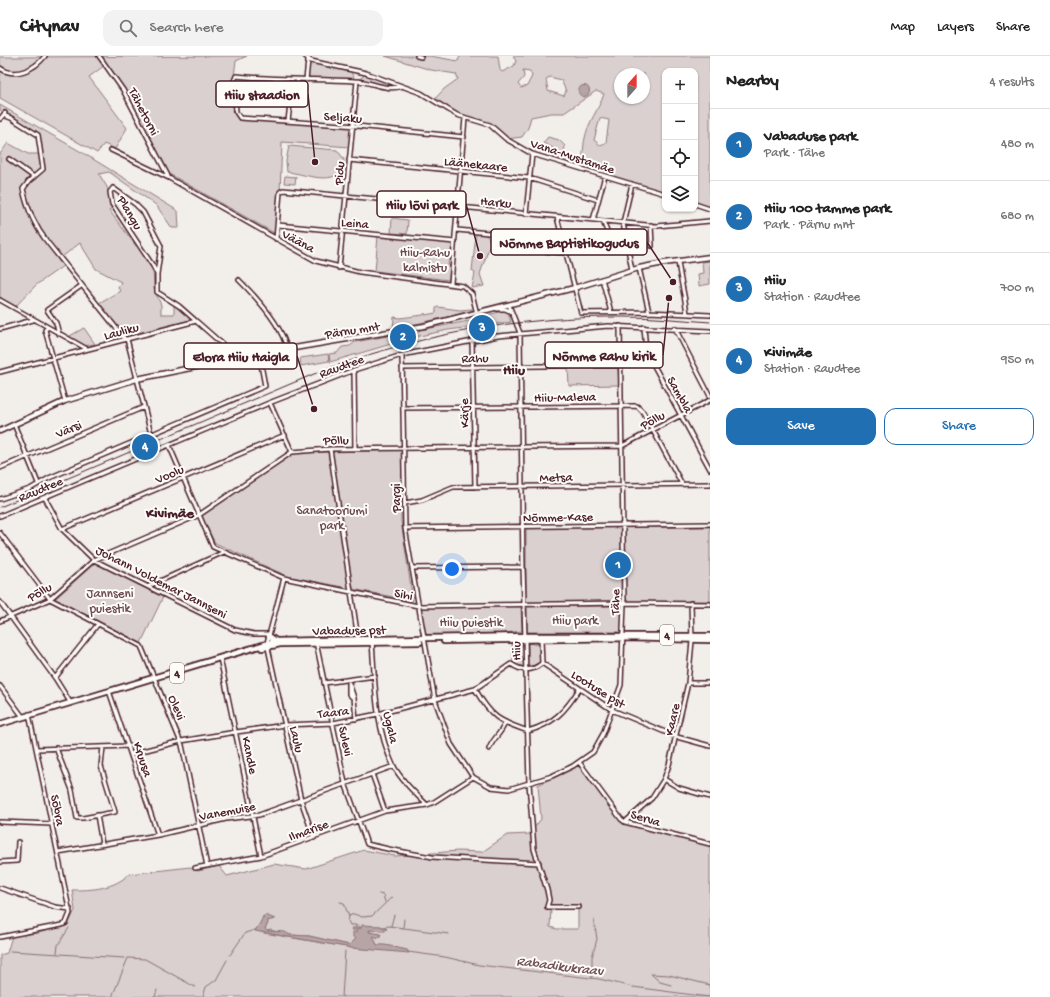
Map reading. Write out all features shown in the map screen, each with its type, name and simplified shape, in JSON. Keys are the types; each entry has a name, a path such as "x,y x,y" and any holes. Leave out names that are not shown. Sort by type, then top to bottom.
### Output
{"highway":[{"path":"269,635 276,641"},
{"name":"Vabaduse pst","path":"692,638 710,636"},
{"name":"Vabaduse pst","path":"525,638 541,640 624,637"},
{"name":"Vabaduse pst","path":"30,715 276,641 358,642 624,637 692,638 710,640"},
{"name":"Vabaduse pst","path":"267,644 316,642"},
{"name":"Vabaduse pst","path":"0,725 70,702 109,692"}],"main road":[{"name":"Pärnu mnt","path":"0,431 65,401 137,379 287,348 396,332 497,309 639,268 710,257"}],"street":[{"path":"0,68 7,73 12,74 39,64 45,56"},
{"name":"Tähetorni","path":"99,56 123,90 169,178"},
{"path":"306,57 306,80"},
{"name":"Vana-Mustamäe","path":"306,57 366,73 421,93 446,110 465,118 490,125 506,139 532,154 662,193"},
{"name":"Seljaku","path":"298,80 236,76 234,87 236,112 238,116 464,137"},
{"path":"288,121 290,104 298,80 356,81 388,88 402,86"},
{"name":"Pidu","path":"339,268 356,81"},
{"path":"0,119 4,114 38,135 44,166 23,189 33,218 46,240 81,286 126,339 151,434"},
{"path":"451,283 459,208 465,118"},
{"name":"Vääna","path":"111,150 169,178 310,258 339,268 464,286 470,291 477,314"},
{"path":"526,214 532,154"},
{"path":"9,160 34,177"},
{"name":"Läänekaare","path":"349,160 529,178 598,200"},
{"path":"593,220 605,176"},
{"path":"632,184 623,223 632,270"},
{"name":"Plangu","path":"157,274 147,255 112,204 110,192 113,188 135,204 143,212 161,246 157,274 157,292 179,306 196,321"},
{"name":"Harku","path":"276,239 280,192 283,190 623,223 665,226 710,221"},
{"path":"698,205 710,209"},
{"path":"558,217 581,313 649,312 710,315"},
{"path":"512,248 566,253 608,240 603,221"},
{"name":"Leina","path":"278,225 455,242"},
{"path":"651,225 652,246"},
{"path":"456,230 489,233"},
{"path":"678,261 679,281 685,295 687,314"},
{"path":"639,268 649,312"},
{"path":"602,279 611,312"},
{"path":"239,280 270,317 284,338 287,348"},
{"path":"59,334 56,323 47,310 81,286"},
{"path":"0,300 47,328 87,349"},
{"name":"Hiiu","path":"509,305 520,333 524,605 529,783 534,849 549,900 547,906 579,907"},
{"path":"497,309 507,309 511,312"},
{"path":"0,329 33,320"},
{"path":"196,321 229,350 233,359"},
{"name":"Lauliku","path":"0,372 196,321"},
{"name":"Raudtee","path":"0,516 270,402 354,370 402,355 472,340 520,333 620,326 710,331"},
{"name":"Tähe","path":"529,783 552,776 579,762 593,752 612,710 621,682 624,637 624,603 620,326"},
{"name":"Sambla","path":"644,327 646,350 710,469"},
{"path":"47,328 45,330 65,401"},
{"path":"675,328 710,396"},
{"name":"Kärje","path":"472,340 475,486"},
{"name":"Raudtee","path":"0,499 30,489 38,483 264,386 259,354"},
{"name":"Pargi","path":"402,355 405,528 435,700 454,749 473,777 491,787 508,789 529,783"},
{"name":"Rahu","path":"402,368 620,366"},
{"path":"354,370 355,449"},
{"name":"Põllu","path":"0,620 50,599 94,560 199,516 292,452 330,449 622,446 710,400"},
{"path":"270,402 292,452"},
{"name":"Hiiu-Maleva","path":"403,408 621,405 639,407 682,484"},
{"name":"Värsi","path":"0,468 144,407"},
{"path":"14,424 38,483"},
{"name":"Voolu","path":"62,530 285,435"},
{"path":"169,445 213,547 215,556"},
{"path":"330,449 352,592 358,642"},
{"name":"Metsa","path":"405,504 422,500 453,487 710,484"},
{"name":"Johann Voldemar Jannseni","path":"45,498 62,530 94,560 235,630 269,635"},
{"name":"Nõmme-Kase","path":"405,528 710,524"},
{"name":"Olevi","path":"0,533 50,599 141,646 181,741 207,866"},
{"name":"Sihi","path":"213,547 284,578 418,606 624,603 710,604"},
{"path":"149,586 224,552"},
{"path":"412,568 523,567"},
{"path":"267,644 284,578"},
{"path":"0,602 55,678 70,702"},
{"name":"Kaare","path":"625,822 652,798 664,779 677,737 688,683 692,638 691,603"},
{"path":"55,678 98,624"},
{"path":"264,634 267,644"},
{"path":"526,670 534,668 542,663 541,640"},
{"name":"Ugala","path":"372,641 378,714 383,736 394,766 427,805"},
{"name":"Sulevi","path":"316,642 345,783 367,844 389,851 432,857 539,863"},
{"name":"Laulu","path":"267,644 301,800 314,838"},
{"name":"Kandle","path":"220,659 261,856"},
{"name":"Lootuse pst","path":"542,663 612,710 677,737 710,746"},
{"name":"Taara","path":"131,754 181,741 236,732 285,725 332,723 356,719 475,689 511,664 520,669 526,670"},
{"path":"324,683 349,681 375,676"},
{"path":"349,681 349,694 354,699 356,719"},
{"path":"688,683 710,683"},
{"path":"0,686 23,718"},
{"path":"475,689 489,711 496,718 505,723 528,731 551,723 562,714 579,689"},
{"name":"Kruusa","path":"109,692 129,746 158,835"},
{"name":"Sõbra","path":"30,715 70,909"},
{"path":"489,748 493,739 500,734 505,723"},
{"path":"37,749 129,746"},
{"path":"56,748 69,779 77,818 115,812 101,766 103,747"},
{"name":"Serva","path":"579,762 621,819 625,822 710,844"},
{"name":"Vanemuise","path":"58,852 158,835 199,825 253,816 394,766"},
{"path":"372,774 386,811"},
{"path":"427,805 473,777"},
{"path":"664,779 679,788 710,797"},
{"name":"Ilmarise","path":"195,868 261,856 386,811 427,805"},
{"path":"97,815 102,844"},
{"path":"0,822 52,824"},
{"path":"0,862 17,861 18,842"},
{"path":"0,888 55,907 70,909 68,921 62,925 0,937"}],"green space":[{"path":"247,56 236,61 234,75 233,98 234,105 240,118 352,126 350,147 282,142 280,192 276,234 164,171 123,90 105,65 89,77 127,128 115,149 104,144 97,153 0,98 0,57"},
{"path":"385,56 430,56 458,61 460,56 498,56 500,70 502,72 514,66 516,61 513,56 710,56 710,209 698,205 698,68 662,68 662,193 575,167 581,161 586,132 604,94 596,91 564,113 551,113 531,117 528,128 522,137 506,139 490,125 456,115 433,101 444,89 458,79 456,74 431,70","holes":["523,70 530,71 532,76 527,86 521,88 518,84 524,77","550,77 561,80 566,91 564,96 548,91 546,79","600,118 609,120 606,143 600,145 594,140"]},
{"path":"309,62 350,70 355,80 307,80"},
{"path":"366,74 397,86 391,87 358,80"},
{"path":"0,105 83,153 178,211 179,228 172,228 156,205 109,172 99,174 107,187 112,208 109,210 136,246 139,244 153,269 154,289 161,305 161,314 174,314 174,306 177,306 191,318 191,320 124,336 97,304 120,291 118,287 121,282 96,269 80,243 58,260 63,266 36,285 15,307 0,299 0,154 8,143 28,154 39,154 37,139 39,134 0,110"},
{"path":"548,137 559,140 565,146 564,153 572,156 572,166 526,151 553,148 543,143"},
{"path":"289,146 337,150 344,159 343,170 338,175 324,178 287,172 286,161"},
{"path":"285,176 296,177 295,184 284,183"},
{"path":"392,218 408,220 407,234 391,233"},
{"path":"476,233 486,235 491,242 480,274 484,286 472,288 475,273 472,271"},
{"name":"Hiiu-Rahu kalmistu","path":"378,236 453,243 451,259 449,259 448,265 450,265 449,280 375,271"},
{"path":"710,261 710,284 699,286 698,274 703,273 702,262"},
{"path":"436,308 460,310 472,309 470,312 393,329 394,317 400,318 423,315 425,313 425,315 436,313"},
{"path":"504,311 508,312 511,322 448,330 415,337 330,362 329,354 337,353 342,347 350,346 355,342 485,318 487,315"},
{"path":"84,328 95,344 83,346 68,337"},
{"path":"568,342 575,342 576,356 569,356"},
{"path":"328,354 329,361 301,366 300,358"},
{"path":"568,368 618,368 619,385 569,386"},
{"name":"Sanatooriumi park","path":"402,450 401,521 413,601 287,576 215,543 201,516 292,453"},
{"path":"710,527 710,601 526,604 526,528"},
{"name":"Jannseni puiestik","path":"95,563 163,597 141,643 55,599"},
{"name":"Hiiu puiestik","path":"521,606 522,631 486,635 426,636 421,608"},
{"name":"Hiiu park","path":"527,606 623,606 622,632 527,632"},
{"path":"512,643 523,645 524,667 513,663"},
{"path":"529,643 537,645 537,643 540,643 540,663 536,666 528,665"},
{"path":"578,765 622,823 710,846 710,997 0,997 0,955 7,953 12,936 38,933 68,925 75,910 72,890 87,890 110,886 117,883 129,874 190,867 198,871 219,866 227,876 274,864 306,869 364,850 395,856 458,851 482,852 507,835 534,833 534,828 541,819 538,785","holes":["551,909 578,909 578,929 557,929 550,927","263,916 270,920 267,921 268,923 265,929 267,931 270,930 290,935 309,936 349,945 355,941 358,928 380,926 387,929 382,931 369,929 377,945 407,950 408,952 352,948 264,933 255,930 259,927"]}],"shaded area":[{"path":"582,86 586,86 588,87 588,95 582,96 579,93 579,89"},
{"path":"265,915 275,919 267,921 268,923 265,929 267,931 285,932 290,935 309,936 349,945 356,939 353,937 353,932 357,932 357,930 351,930 352,928 361,928 362,925 380,926 387,929 385,931 369,930 369,932 381,934 379,938 373,936 377,945 407,950 409,953 352,948 255,931"}],"waterway":[{"path":"379,894 383,895 385,902"},
{"path":"349,916 354,914 362,917 372,916 392,897"},
{"path":"340,902 344,903 350,925 358,925 361,928"},
{"path":"391,926 394,915"},
{"path":"403,928 404,919"},
{"path":"592,978 592,957 597,939 594,920"},
{"path":"355,926 359,929"},
{"path":"383,927 389,926 449,934"},
{"path":"57,953 58,945 69,928"},
{"name":"Rabadikukraav","path":"230,955 245,933 255,930"},
{"path":"10,951 124,958"},
{"path":"342,997 345,951"},
{"name":"Rabadikukraav","path":"408,952 445,957 479,965 599,979 633,987 709,997"},
{"path":"112,997 128,958 145,959 195,987"},
{"name":"Rabadikukraav","path":"203,997 206,987 216,980 227,960"},
{"path":"671,985 660,982 651,974 669,975 710,985"},
{"path":"155,997 157,990"}],"railway":[{"path":"0,507 314,374 390,348 467,330 546,320 625,317 710,322"}],"place":[{"name":"Hiiu staadion","path":"315,162"},
{"name":"Hiiu lõvi park","path":"480,256"},
{"name":"Nõmme Baptistikogudus","path":"673,282"},
{"name":"Nõmme Rahu kirik","path":"669,298"},
{"name":"Hiiu","path":"482,328"},
{"name":"Hiiu 100 tamme park","path":"403,337"},
{"name":"Elora Hiiu Haigla","path":"314,409"},
{"name":"Kivimäe","path":"145,447"},
{"name":"Vabaduse park","path":"618,565"}],"district":[{"name":"Hiiu","path":"514,369"},
{"name":"Kivimäe","path":"170,512"}]}
